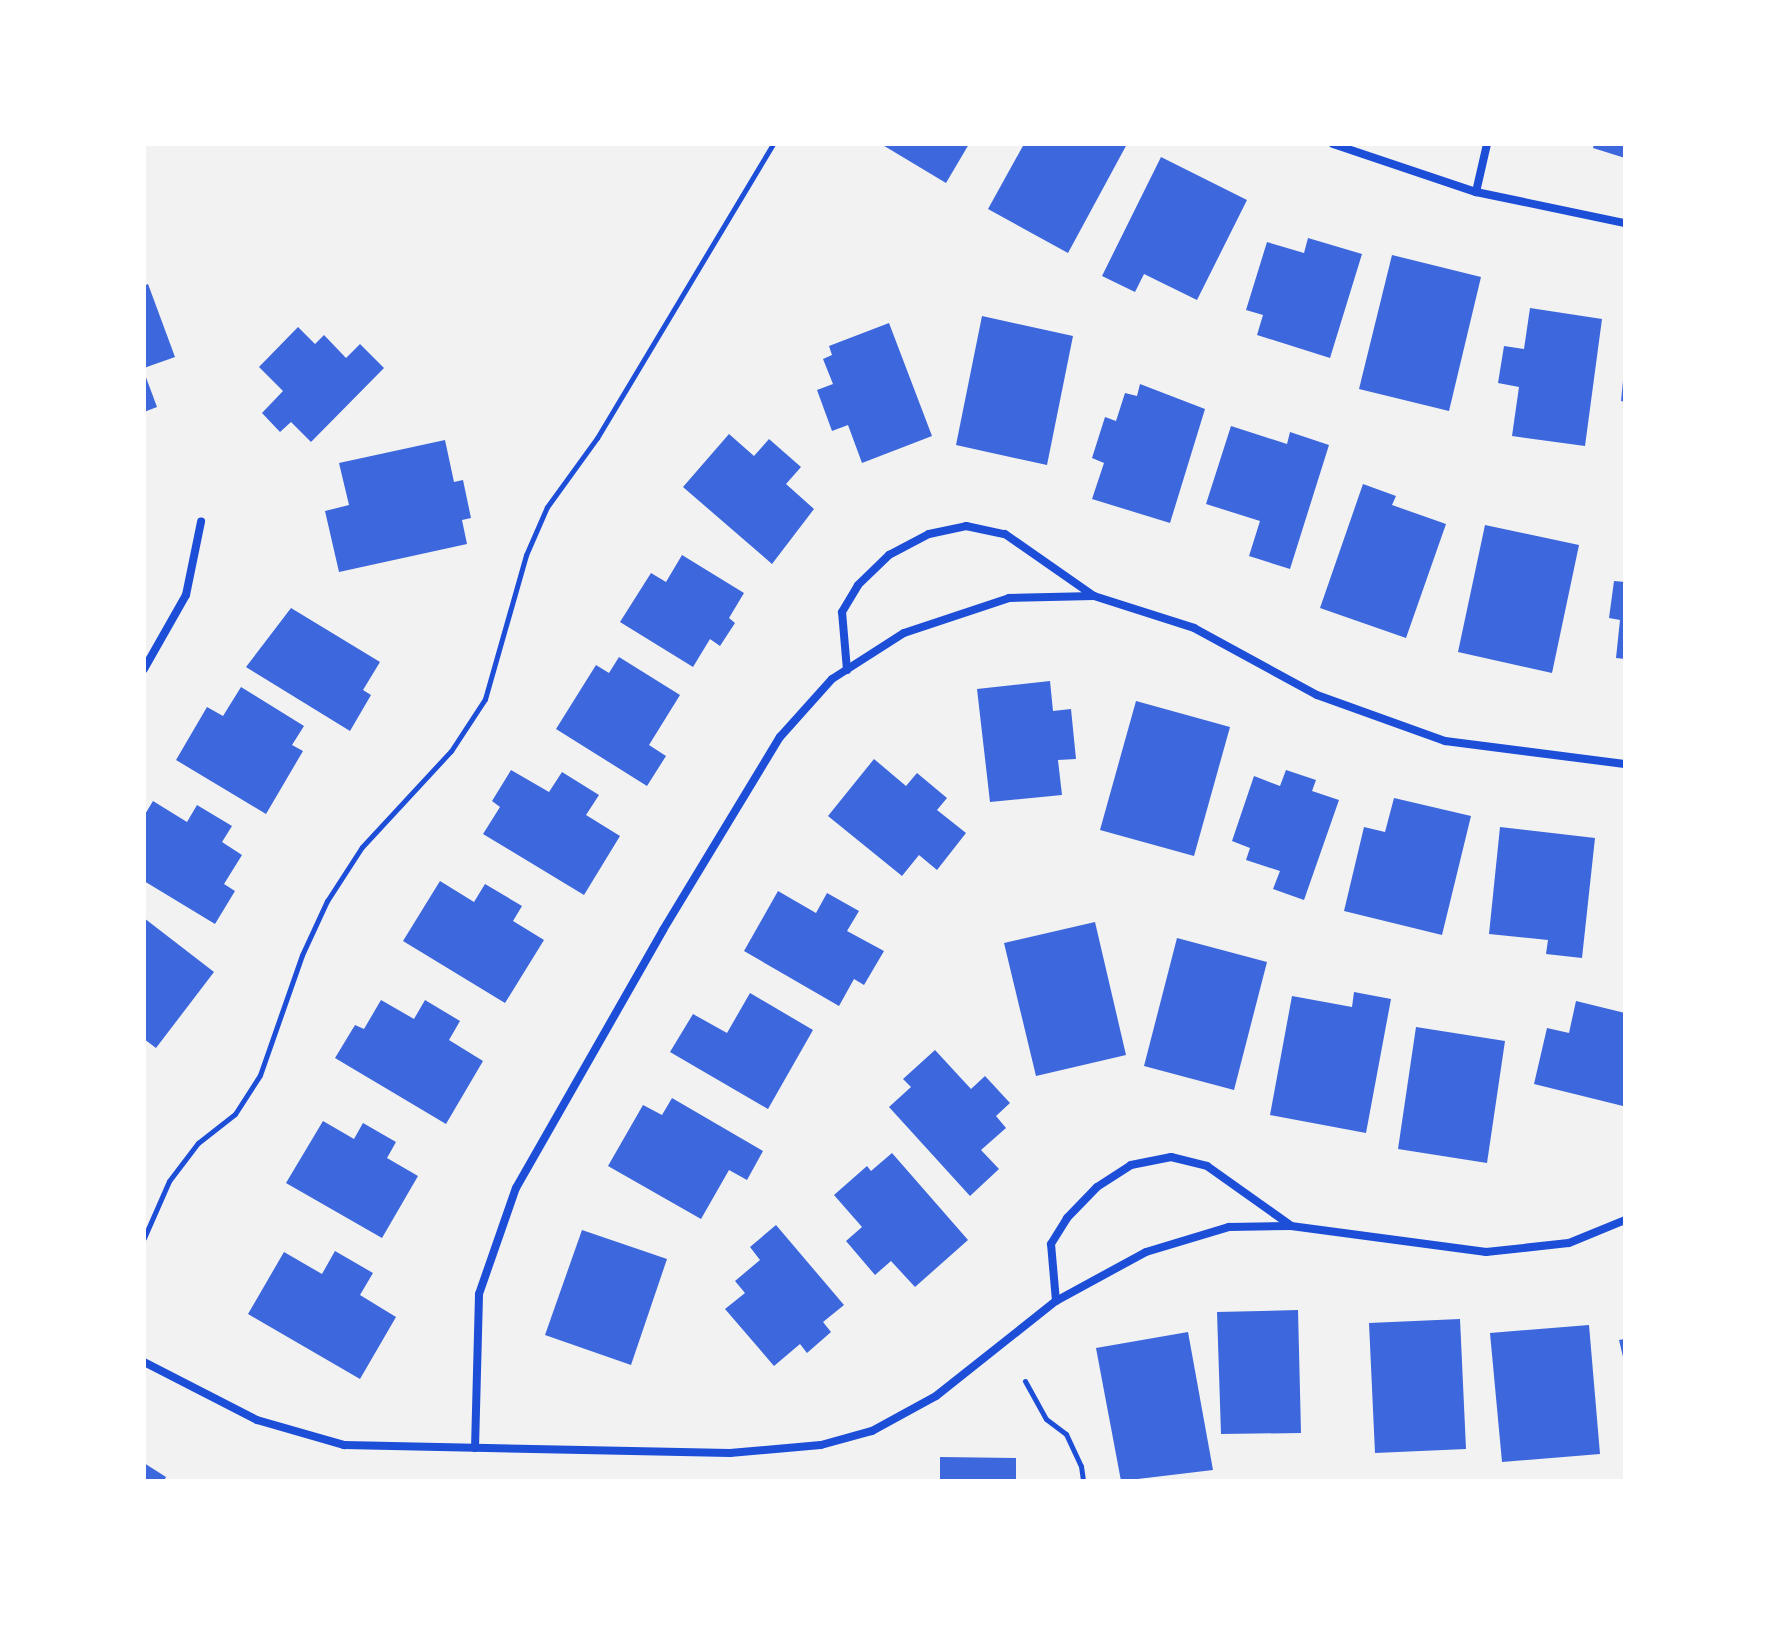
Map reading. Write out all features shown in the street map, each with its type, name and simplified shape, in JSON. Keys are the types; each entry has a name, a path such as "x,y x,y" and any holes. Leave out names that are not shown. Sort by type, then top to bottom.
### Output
{"street":[{"path":"1333,144 1476,192 1625,223"},
{"path":"1476,192 1487,144"},
{"path":"144,669 186,595 201,522"},
{"path":"847,670 842,612 858,585 889,555 929,534 966,526 1005,534 1094,596 1194,628 1317,695 1445,741 1625,764"},
{"path":"475,1448 479,1294 516,1188 663,930 780,737 832,679 904,633 1009,598 1094,596"},
{"path":"1056,1301 1051,1244 1067,1218 1097,1187 1131,1165 1171,1157 1207,1166 1291,1226"},
{"path":"144,1362 257,1420 344,1445 730,1453 821,1445 872,1431 936,1396 1056,1301 1146,1252 1229,1227 1291,1226 1486,1252 1569,1243 1625,1220"}],"path":[{"path":"144,1238 169,1181 198,1143 235,1114 260,1075 302,955 327,901 362,847 451,751 485,699 526,555 547,507 597,438 773,144"},
{"path":"1025,1381 1046,1419 1066,1434 1081,1466 1083,1481"}],"building":[{"path":"881,144 969,144 946,183"},
{"path":"1024,144 1127,144 1068,253 988,209"},
{"path":"1594,144 1625,144 1625,158 1593,148"},
{"path":"1161,157 1247,200 1197,300 1144,274 1135,292 1102,276"},
{"path":"1308,238 1362,254 1330,358 1257,335 1263,315 1246,310 1267,242 1304,253"},
{"path":"1392,255 1481,277 1449,411 1359,389"},
{"path":"148,284 175,357 144,368 144,286"},
{"path":"1530,308 1602,319 1585,446 1512,436 1519,387 1498,383 1504,346 1524,349"},
{"path":"982,316 1073,336 1047,465 956,445"},
{"path":"889,323 932,436 862,463 848,425 832,431 817,390 833,384 823,359 832,355 829,346"},
{"path":"298,327 315,344 324,335 346,358 360,344 384,368 311,442 291,422 280,432 262,413 283,391 259,367"},
{"path":"144,372 157,407 144,412"},
{"path":"1625,381 1625,402 1621,401"},
{"path":"1140,384 1205,409 1170,523 1092,499 1104,463 1092,458 1105,417 1116,421 1125,393 1137,396"},
{"path":"1231,426 1287,444 1290,432 1329,445 1290,569 1249,556 1260,521 1206,504"},
{"path":"729,434 754,456 769,439 801,467 786,484 814,509 772,564 683,487"},
{"path":"445,440 454,482 463,480 471,518 462,520 467,544 339,572 325,511 349,505 339,463"},
{"path":"1363,484 1396,496 1392,505 1446,524 1406,638 1320,608"},
{"path":"1485,525 1579,545 1552,673 1458,652"},
{"path":"682,555 744,593 729,618 735,623 720,646 710,639 693,667 620,622 651,573 666,582"},
{"path":"1614,581 1625,582 1625,659 1616,658 1620,620 1609,618"},
{"path":"291,608 380,662 363,690 371,695 350,731 246,667"},
{"path":"619,657 680,695 649,745 666,756 647,786 556,729 596,665 609,673"},
{"path":"1050,681 1053,711 1071,709 1076,759 1058,760 1062,795 990,802 977,689"},
{"path":"241,687 304,726 292,745 303,751 266,814 176,760 207,707 223,716"},
{"path":"1136,701 1230,727 1194,856 1100,830"},
{"path":"874,759 906,786 917,773 947,798 937,810 966,833 937,870 919,855 902,876 828,816"},
{"path":"511,770 549,792 562,772 599,795 586,815 620,836 584,895 483,834 500,807 492,801"},
{"path":"1286,770 1316,780 1312,791 1339,800 1304,900 1273,889 1280,871 1246,860 1250,848 1232,841 1254,776 1280,786"},
{"path":"1394,798 1471,816 1442,935 1344,911 1364,827 1385,832"},
{"path":"153,801 187,822 197,805 232,826 222,842 242,855 224,884 235,891 215,924 144,881 144,816"},
{"path":"1500,827 1595,838 1582,958 1546,954 1548,940 1489,934"},
{"path":"440,881 474,902 485,884 522,906 513,921 544,940 505,1003 403,941"},
{"path":"778,891 816,913 827,893 859,911 847,931 884,951 864,985 854,979 839,1006 744,951"},
{"path":"144,918 214,972 156,1048 144,1039"},
{"path":"1095,922 1126,1055 1036,1076 1004,943"},
{"path":"1177,938 1267,962 1234,1090 1144,1066"},
{"path":"1354,992 1391,999 1366,1133 1270,1115 1292,996 1352,1007"},
{"path":"750,993 813,1030 768,1109 670,1052 693,1014 727,1033"},
{"path":"381,1000 414,1019 425,1000 460,1021 449,1040 483,1061 446,1124 335,1058 355,1025 364,1029"},
{"path":"1576,1001 1625,1013 1623,1106 1534,1084 1547,1028 1569,1033"},
{"path":"1416,1027 1505,1041 1487,1163 1398,1149"},
{"path":"935,1050 971,1089 985,1076 1010,1103 996,1116 1006,1128 981,1150 999,1169 970,1196 889,1107 911,1087 903,1079"},
{"path":"672,1098 763,1151 747,1180 729,1170 701,1219 608,1166 643,1105 662,1115"},
{"path":"323,1121 354,1139 363,1123 396,1142 387,1158 418,1176 382,1238 286,1183"},
{"path":"892,1153 968,1240 915,1287 891,1261 875,1275 846,1241 862,1227 834,1195 867,1166 871,1171"},
{"path":"776,1225 844,1305 823,1322 831,1332 807,1353 800,1344 774,1366 725,1309 745,1293 735,1281 760,1260 750,1247"},
{"path":"582,1230 667,1259 631,1365 545,1335"},
{"path":"335,1251 373,1273 360,1295 396,1317 360,1379 248,1314 284,1252 322,1274"},
{"path":"1298,1310 1301,1433 1221,1434 1217,1312"},
{"path":"1460,1319 1466,1449 1375,1453 1369,1323"},
{"path":"1589,1325 1600,1454 1502,1462 1490,1333"},
{"path":"1188,1332 1213,1470 1121,1481 1096,1348"},
{"path":"1625,1339 1625,1361 1624,1361 1619,1340"},
{"path":"940,1457 1016,1458 1016,1481 940,1481"},
{"path":"144,1463 166,1477 164,1481 144,1481"}]}
